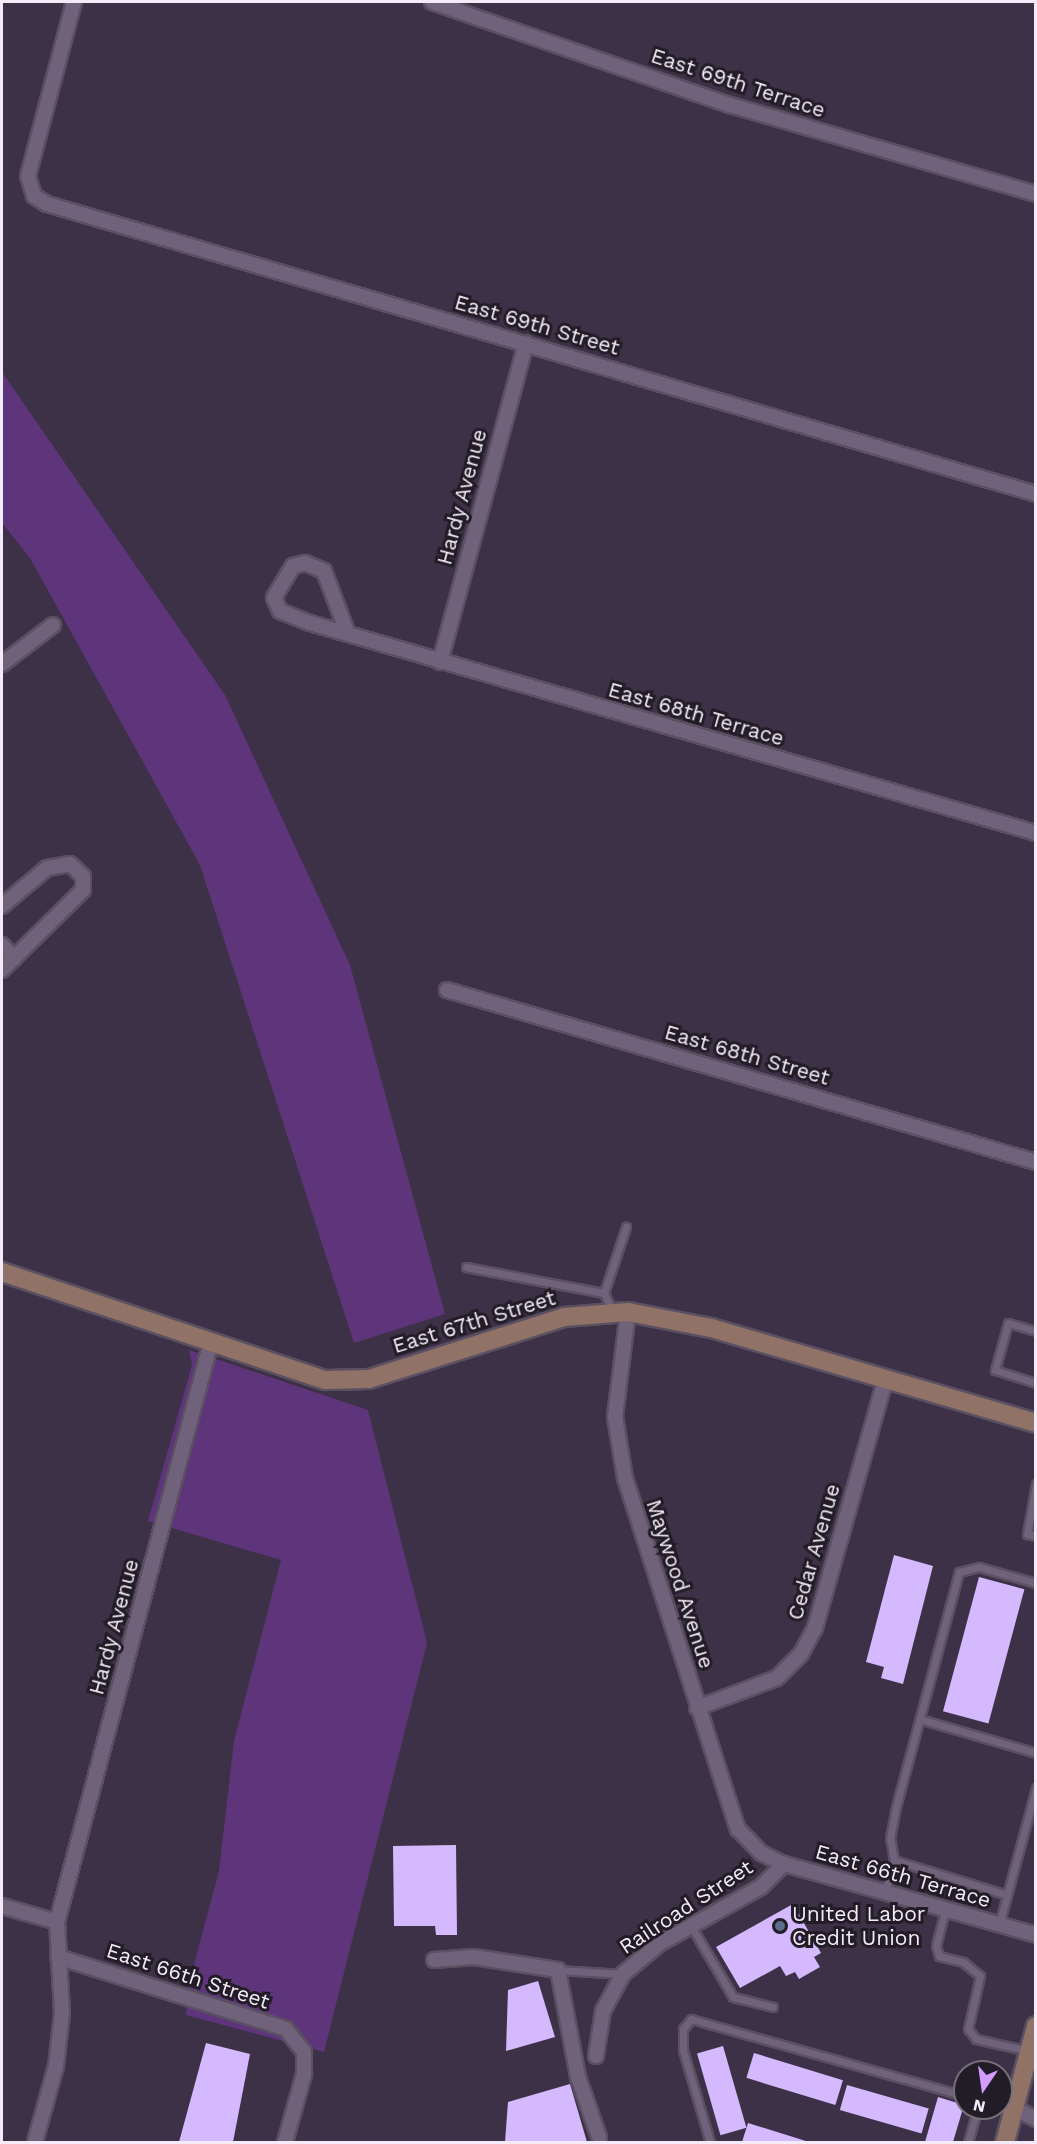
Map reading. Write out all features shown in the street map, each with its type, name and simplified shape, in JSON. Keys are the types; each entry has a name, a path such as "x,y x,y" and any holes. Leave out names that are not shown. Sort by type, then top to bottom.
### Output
{"street":[{"name":"East 69th Street","path":"74,2 28,176 32,189 47,204 1035,494"},
{"name":"East 69th Terrace","path":"432,2 730,105 1035,194"},
{"name":"Hardy Avenue","path":"440,662 526,343"},
{"name":"East 68th Terrace","path":"346,629 324,571 305,563 293,566 274,598 280,610 346,629 440,662 1035,833"},
{"path":"2,664 53,625"},
{"path":"2,906 47,868 70,864 83,876 83,890 2,970"},
{"path":"2,945 14,958"},
{"name":"East 68th Street","path":"447,990 1035,1162"},
{"name":"East 67th Street","path":"2,1272 325,1380 369,1379 564,1317 620,1313 711,1328 1035,1423"},
{"name":"Maywood Avenue","path":"620,1313 615,1417 625,1478 697,1708 738,1828 761,1852"},
{"name":"Hardy Avenue","path":"58,1957 57,1922 211,1342"},
{"name":"Cedar Avenue","path":"697,1708 777,1678 801,1654 815,1628 885,1380"},
{"name":"East 66th Terrace","path":"761,1852 784,1864 1035,1935"},
{"name":"Railroad Street","path":"596,2055 603,2011 623,1974 691,1926 761,1887 784,1864"},
{"path":"2,1906 57,1922"},
{"path":"35,2142 56,2066 62,2013 58,1957"},
{"name":"East 66th Street","path":"58,1957 286,2029 299,2043 304,2074 285,2142"},
{"path":"434,1960 474,1957 558,1970 578,2077 599,2138"},
{"path":"1013,2092 1029,2051 1035,2028"},
{"path":"1013,2109 1035,2118"},
{"path":"1005,2142 1006,2120"}],"lane":[{"path":"604,1293 626,1227"},
{"path":"466,1267 604,1293 620,1313"},
{"path":"1035,1330 1008,1323 995,1370 1035,1383"},
{"path":"1035,1484 1034,1502 1027,1534 1035,1536"},
{"path":"885,1893 894,1860 890,1838 959,1572 979,1567 1035,1583"},
{"path":"920,1719 1035,1753"},
{"path":"999,1925 1035,1788"},
{"path":"894,1860 1007,1895"},
{"path":"945,1910 936,1946 939,1956 963,1962 980,1976 968,2029 976,2039 1029,2051"},
{"path":"691,1926 734,1998 773,2007"},
{"path":"558,1970 623,1974"},
{"path":"710,2142 683,2050 683,2029 691,2019 953,2093"},
{"path":"968,2142 974,2120"}],"shaded area":[{"path":"2,372 225,695 350,965 445,1314 354,1343 200,865 30,558 2,523"},
{"path":"189,1350 368,1410 427,1643 324,2052 186,2015 189,1983 219,1871 234,1741 281,1560 148,1521 192,1365"}],"building":[{"path":"894,1555 933,1566 903,1684 881,1678 884,1667 866,1662"},
{"path":"979,1577 1024,1589 988,1723 943,1711"},
{"path":"456,1845 457,1935 436,1935 435,1926 394,1926 393,1846"},
{"name":"United Labor Credit Union","path":"793,1904 821,1953 814,1957 820,1967 799,1979 795,1972 786,1976 780,1966 740,1988 716,1947"},
{"path":"538,1981 555,2037 506,2051 508,1990"},
{"path":"206,2043 250,2054 233,2142 179,2142"},
{"path":"723,2046 746,2128 720,2135 697,2053"},
{"path":"754,2053 843,2080 835,2105 746,2078"},
{"path":"570,2084 587,2142 505,2142 508,2102"},
{"path":"847,2085 929,2108 922,2133 840,2110"},
{"path":"938,2097 953,2102 953,2120 960,2120 953,2142 925,2142"},
{"path":"748,2123 809,2142 742,2142"}],"place":[{"name":"United Labor Credit Union","path":"780,1926"}]}
